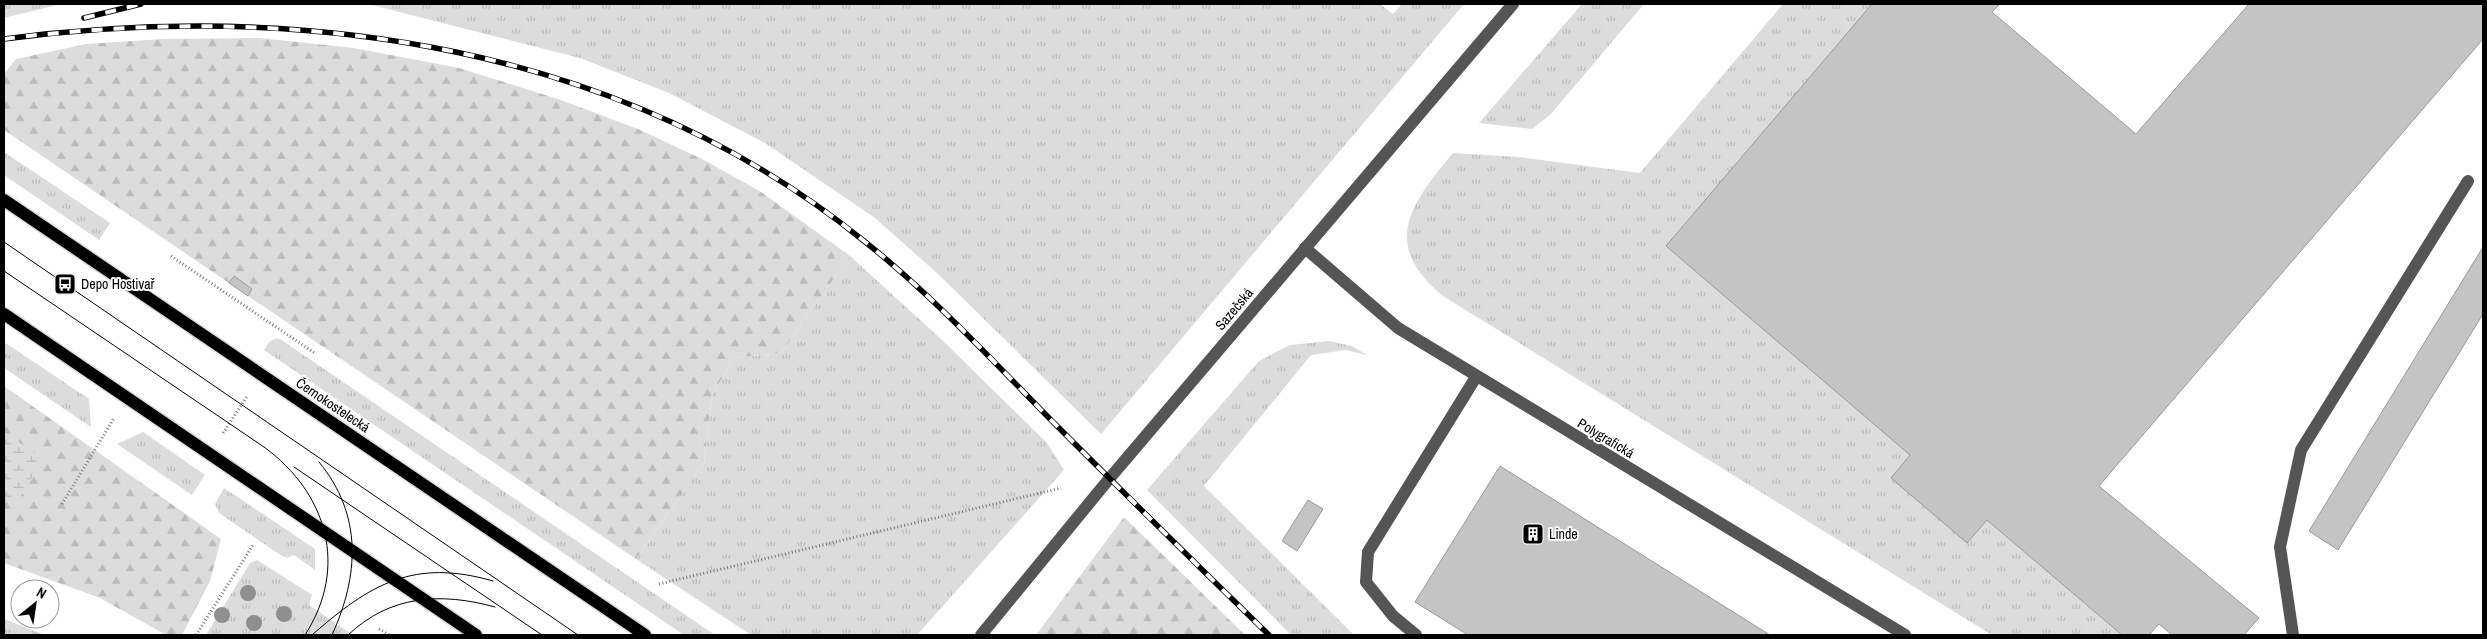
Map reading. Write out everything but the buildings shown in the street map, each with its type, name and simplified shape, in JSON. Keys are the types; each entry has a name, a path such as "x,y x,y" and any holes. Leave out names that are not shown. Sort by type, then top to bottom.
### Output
{"main road":[{"name":"Černokostelecká","path":"4,200 646,635"},
{"path":"4,314 476,635"}],"street":[{"name":"Sazečská","path":"981,635 1109,479 1513,4"},
{"path":"2293,635 2280,547 2301,450 2468,181"},
{"name":"Polygrafická","path":"1306,248 1398,328 1476,377 1905,635"},
{"path":"1416,635 1393,616 1366,582 1368,552 1476,377"}],"path":[{"path":"171,256 316,354"},
{"path":"221,436 250,392"},
{"path":"62,504 126,398"},
{"path":"659,584 1061,488"},
{"path":"196,635 253,545"},
{"path":"379,629 389,635"}],"green space":[{"path":"4,4 61,4 4,18"},
{"path":"368,4 1380,4 1393,14 1402,4 1464,4 1101,434 938,274 875,218 765,143 669,93 580,58"},
{"path":"1582,4 1644,4 1551,114 1532,129 1479,123"},
{"path":"1783,4 1872,4 1666,246 1910,455 1891,478 1967,543 1987,520 2122,635 1992,635 1443,296 1424,277 1412,259 1407,242 1408,224 1414,207 1424,190 1453,153 1518,157 1640,173"},
{"path":"259,38 354,48 459,68 558,99 638,129 704,160 761,192 850,256 781,353 733,358 712,396 704,463 636,559 248,296 252,289 234,276 229,283 4,130 4,74 16,59 86,44 163,39"},
{"path":"4,152 110,223 99,240 4,175"},
{"path":"850,256 941,339 1047,443 1064,470 917,635 751,635 636,559 704,463 712,396 733,358 781,353"},
{"path":"277,338 715,635 684,635 264,350 269,342"},
{"path":"1329,341 1352,346 1367,355 1346,350 1311,355 1204,486 1354,635 1291,635 1147,490 1259,361 1290,345"},
{"path":"4,342 89,399 91,427 4,368"},
{"path":"4,386 221,539 210,581 182,635 166,635 100,598 60,583 60,579 48,579 4,563"},
{"path":"4,432 43,459 19,499 4,498"},
{"path":"143,432 205,475 192,495 117,444"},
{"path":"224,488 315,549 315,570 294,555 287,558 282,556 219,513 215,504"},
{"path":"1124,517 1245,635 1036,635"},
{"path":"257,560 312,595 309,605 353,635 206,635 250,563"},
{"path":"4,619 10,621 10,629 30,629 45,635 4,635"}],"tram line":[{"path":"4,242 578,635"},
{"path":"4,271 264,447 286,465 303,486 316,509 325,533 328,558 326,583 318,609 305,635"},
{"path":"319,462 333,482 343,503 350,524 352,546 348,591 332,635"},
{"path":"294,467 542,635"},
{"path":"312,635 354,602 374,589 395,580 416,575 440,573 465,575 493,581"},
{"path":"348,635 364,622 381,612 417,600 455,599 495,607"}],"railway":[{"path":"84,18 141,4"},
{"path":"4,39 118,28 232,27 345,34 457,52 566,81 670,122 770,175 864,241 889,262 961,328 1079,448 1269,635"}],"place":[{"name":"Depo Hostivař","path":"65,284"},
{"name":"Linde","path":"1533,534"}]}
